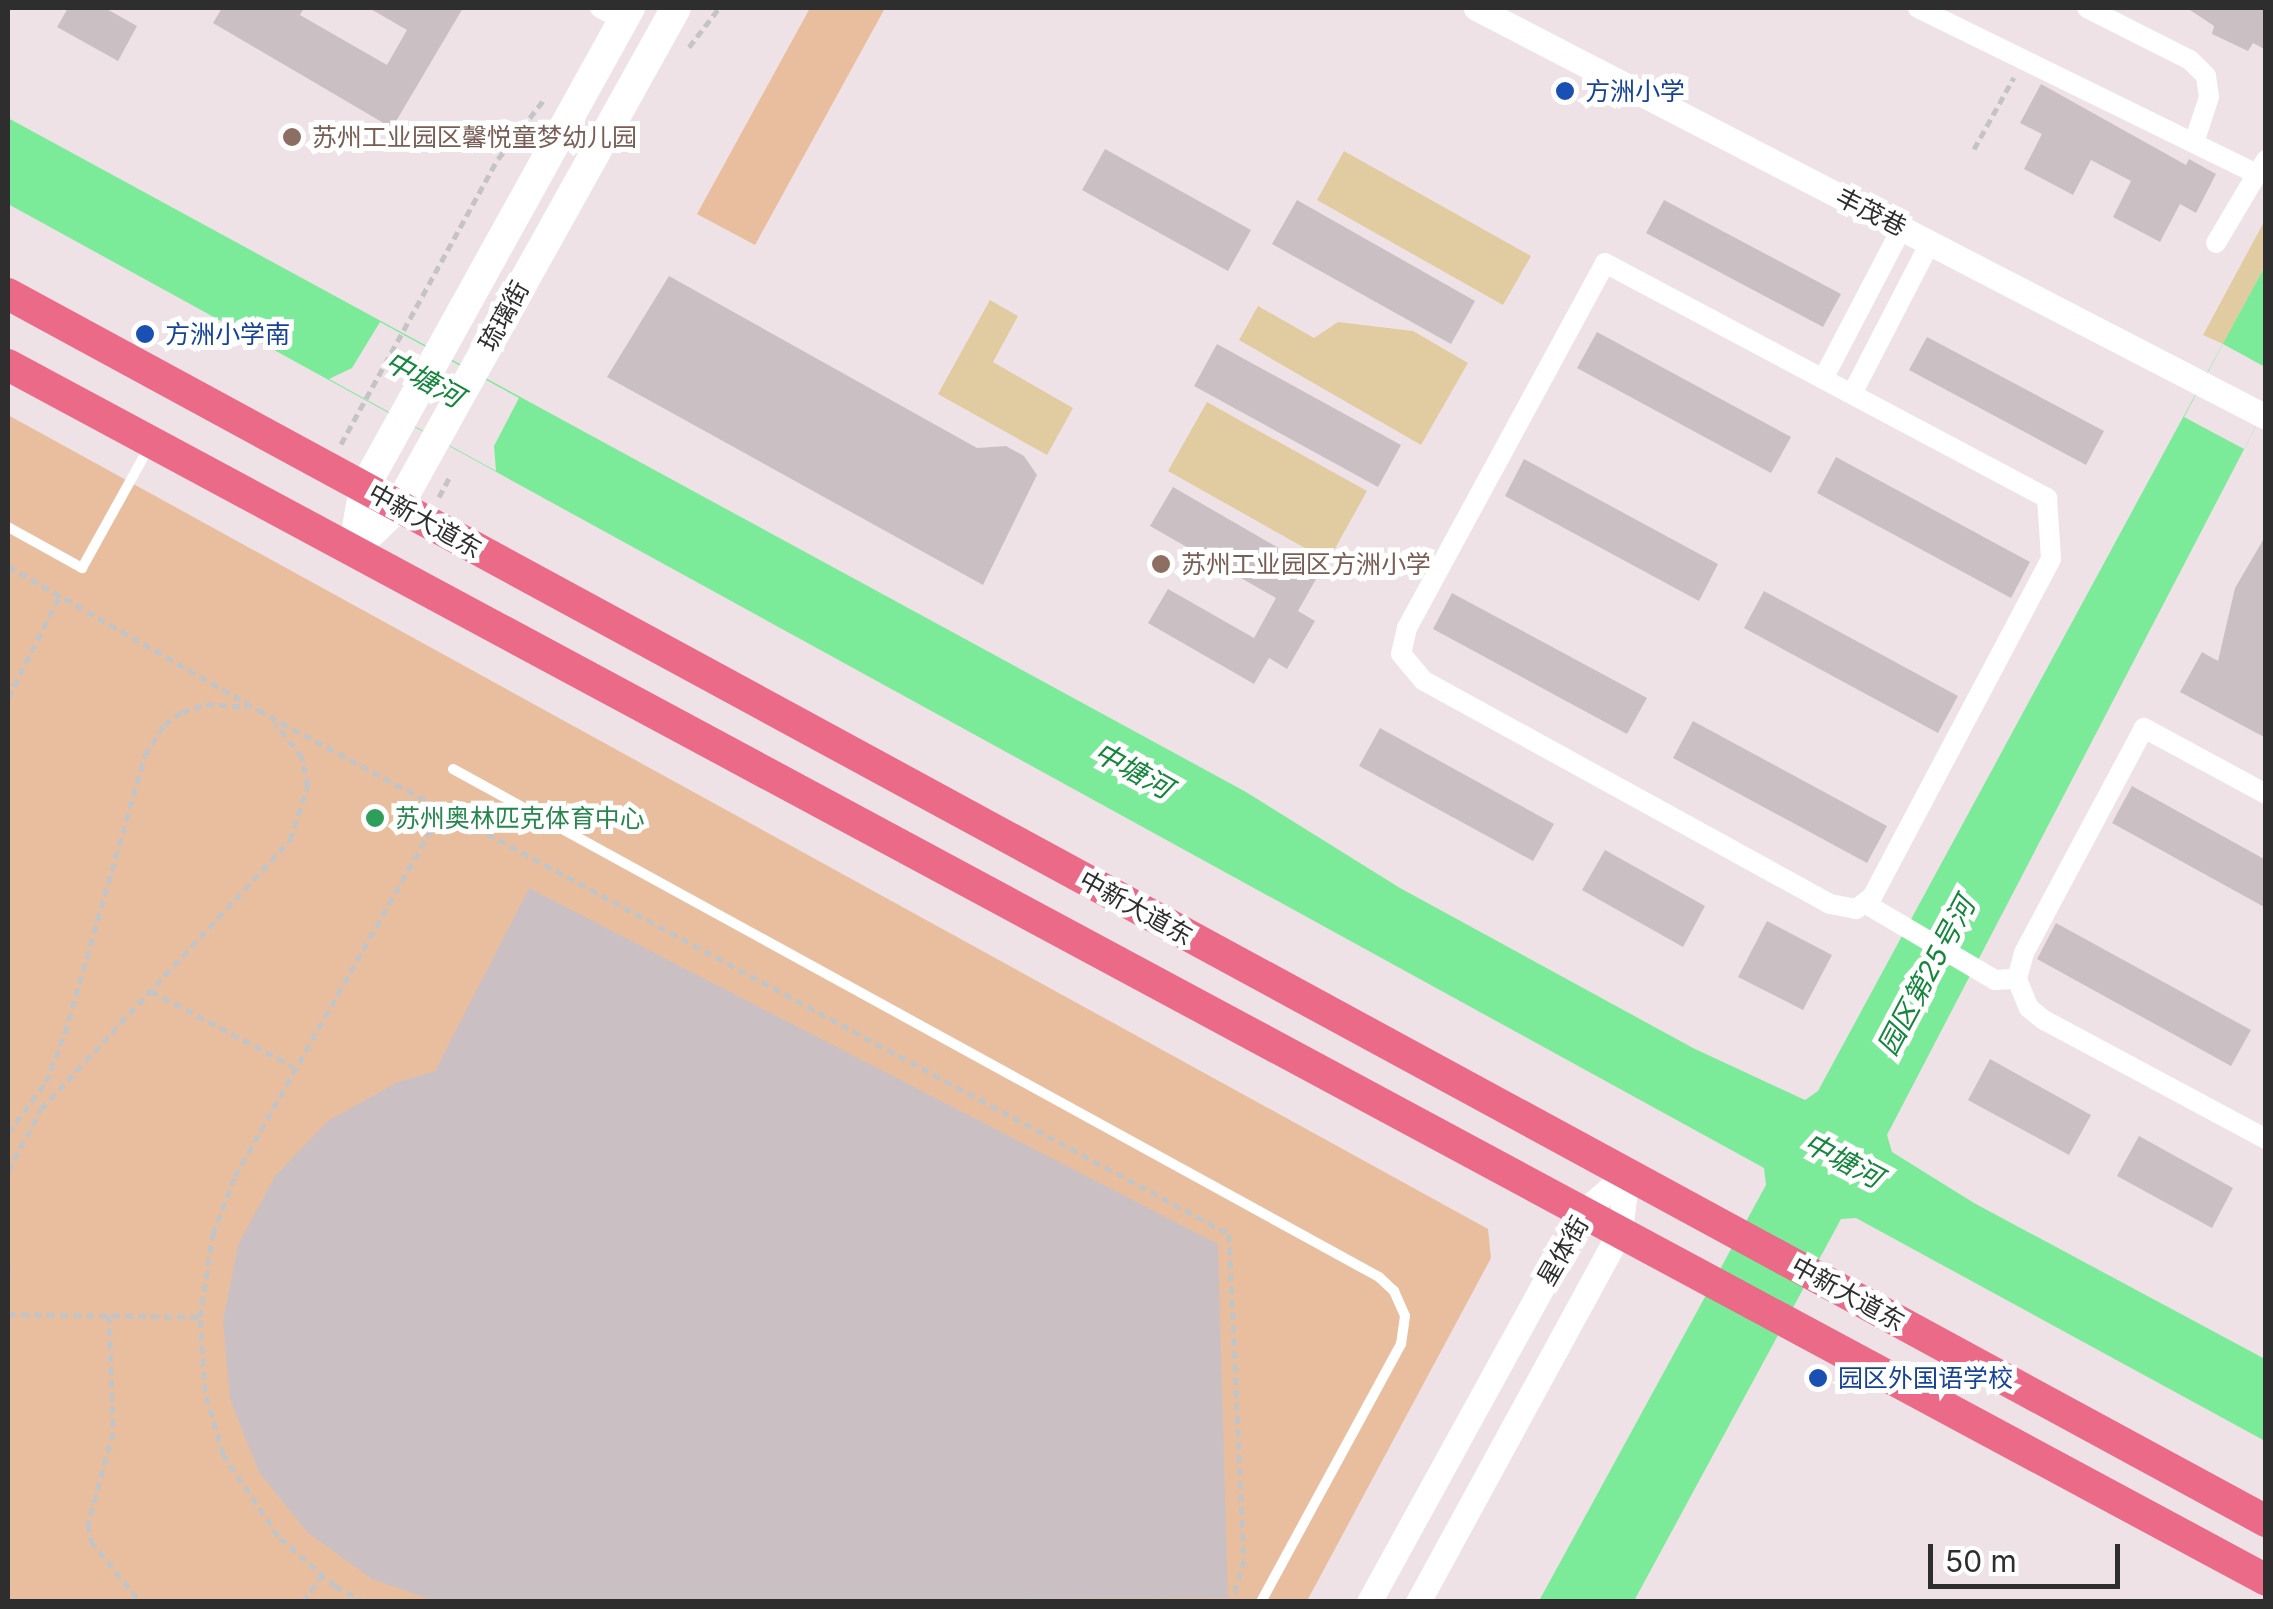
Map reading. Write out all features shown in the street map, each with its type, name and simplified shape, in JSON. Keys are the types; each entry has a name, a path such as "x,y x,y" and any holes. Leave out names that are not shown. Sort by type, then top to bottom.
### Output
{"main road":[{"name":"琉璃街","path":"353,550 398,507 676,8"},
{"name":"琉璃街","path":"353,550 364,488 618,12"},
{"name":"中新大道东","path":"8,294 2266,1521"},
{"name":"中新大道东","path":"8,364 2266,1580"}],"street":[{"name":"丰茂巷","path":"1476,8 2264,416"},
{"path":"2087,8 2190,60 2206,76 2209,96 2194,143"},
{"path":"1927,9 2194,143 2261,167 2216,243"},
{"path":"1824,377 1902,228"},
{"path":"1853,392 1930,243"},
{"path":"1866,904 2045,572 2054,528 2047,498 2035,487 1605,263 1407,628 1402,654 1422,680 1830,904 1866,904 1899,928 1995,980 2017,979"},
{"path":"2266,794 2144,728 2024,953 2017,979 2029,1008 2044,1020 2266,1139"},
{"name":"星体街","path":"1370,1602 1584,1210 1627,1174"},
{"name":"星体街","path":"1418,1602 1620,1231 1627,1174"}],"lane":[{"path":"8,527 82,568 152,442"},
{"path":"453,769 1379,1277 1394,1291 1405,1316 1401,1344 1262,1602"}],"path":[{"path":"1974,148 2023,60"},
{"path":"366,399 498,159 551,91"},
{"path":"8,566 258,710 1229,1234 1244,1560 1232,1602"},
{"path":"8,698 60,595"},
{"path":"8,1133 46,1082 65,1033 145,755 164,725 182,712 230,702 258,710 288,733 302,757 308,786 303,816 267,867 41,1109 8,1172"},
{"path":"365,1602 322,1574 278,1536 223,1454 205,1392 200,1317 213,1234 292,1066 442,810"},
{"path":"151,990 292,1066"},
{"path":"8,1314 200,1317"},
{"path":"109,1315 113,1432 88,1524 92,1541 140,1602"},
{"path":"302,1602 322,1574"}],"shaded area":[{"path":"810,8 885,8 755,245 697,214"},
{"path":"1344,151 1531,256 1503,305 1317,200"},
{"path":"2265,220 2265,266 2223,344 2203,335"},
{"path":"990,300 1018,316 993,362 1073,408 1047,455 938,394"},
{"path":"1258,306 1314,338 1338,322 1413,331 1468,363 1421,445 1239,340"},
{"path":"1207,402 1367,491 1328,561 1168,471"},
{"name":"苏州奥林匹克体育中心","path":"8,415 1488,1229 1491,1258 1307,1601 8,1601"}],"water":[{"path":"8,118 1246,792 1400,888 1693,1048 1805,1100 1818,1091 2265,266 2265,409 1887,1135 1892,1152 1974,1203 2265,1359 2265,1441 1856,1218 1841,1219 1634,1601 1539,1601 1766,1185 1764,1168 8,204"}],"pier":[{"path":"380,322 519,398 494,446 496,471 329,379 352,368"},
{"path":"2223,344 2265,367 2265,409 2244,449 2184,417"}],"building":[{"path":"68,8 105,8 137,26 118,61 57,27"},
{"path":"222,8 304,8 300,15 387,65 407,30 369,8 463,8 392,128 213,23"},
{"path":"2187,8 2266,8 2266,50 2253,43 2248,51 2212,34 2214,26"},
{"path":"2041,84 2186,165 2189,159 2216,174 2196,213 2180,204 2160,242 2113,217 2131,181 2091,160 2073,195 2024,169 2042,134 2020,123"},
{"path":"1105,149 1251,230 1228,271 1082,190"},
{"path":"1297,200 1475,301 1451,344 1272,244"},
{"path":"1664,200 1841,294 1823,327 1646,233"},
{"path":"669,276 977,448 1006,446 1024,456 1037,475 983,585 607,377"},
{"path":"1597,332 1791,437 1771,473 1577,368"},
{"path":"1927,337 2104,431 2086,465 1909,370"},
{"path":"1217,344 1401,445 1378,487 1194,386"},
{"path":"1836,457 2030,562 2011,598 1817,493"},
{"path":"1524,459 1718,564 1699,601 1505,496"},
{"path":"1173,487 1320,572 1298,611 1315,621 1287,669 1269,658 1254,684 1148,623 1168,589 1254,638 1276,598 1150,526"},
{"path":"2266,535 2266,738 2180,692 2202,652 2218,661 2235,588"},
{"path":"1764,591 1958,696 1938,733 1744,628"},
{"path":"1452,593 1647,698 1627,734 1433,629"},
{"path":"1693,721 1887,826 1867,863 1673,758"},
{"path":"1380,728 1554,824 1533,861 1359,766"},
{"path":"2132,786 2266,860 2266,908 2112,823"},
{"path":"1605,850 1705,906 1683,947 1582,890"},
{"path":"529,888 1218,1244 1228,1598 438,1602 372,1579 308,1533 259,1472 230,1399 223,1321 238,1245 275,1176 329,1120 398,1082 435,1071"},
{"path":"1767,921 1832,955 1803,1010 1738,977"},
{"path":"2056,923 2251,1030 2231,1066 2037,959"},
{"path":"1990,1059 2091,1115 2069,1155 1968,1100"},
{"path":"2139,1136 2233,1188 2212,1228 2117,1176"}],"place":[{"name":"方洲小学","path":"1565,91"},
{"name":"苏州工业园区馨悦童梦幼儿园","path":"292,137"},
{"name":"方洲小学南","path":"145,334"},
{"name":"苏州工业园区方洲小学","path":"1161,564"},
{"name":"苏州奥林匹克体育中心","path":"375,818"},
{"name":"园区外国语学校","path":"1818,1378"}],"water label":[{"name":"中塘河","path":"424,379"},
{"name":"中塘河","path":"1133,770"},
{"name":"园区第25号河","path":"1926,976"},
{"name":"中塘河","path":"1843,1160"}]}
